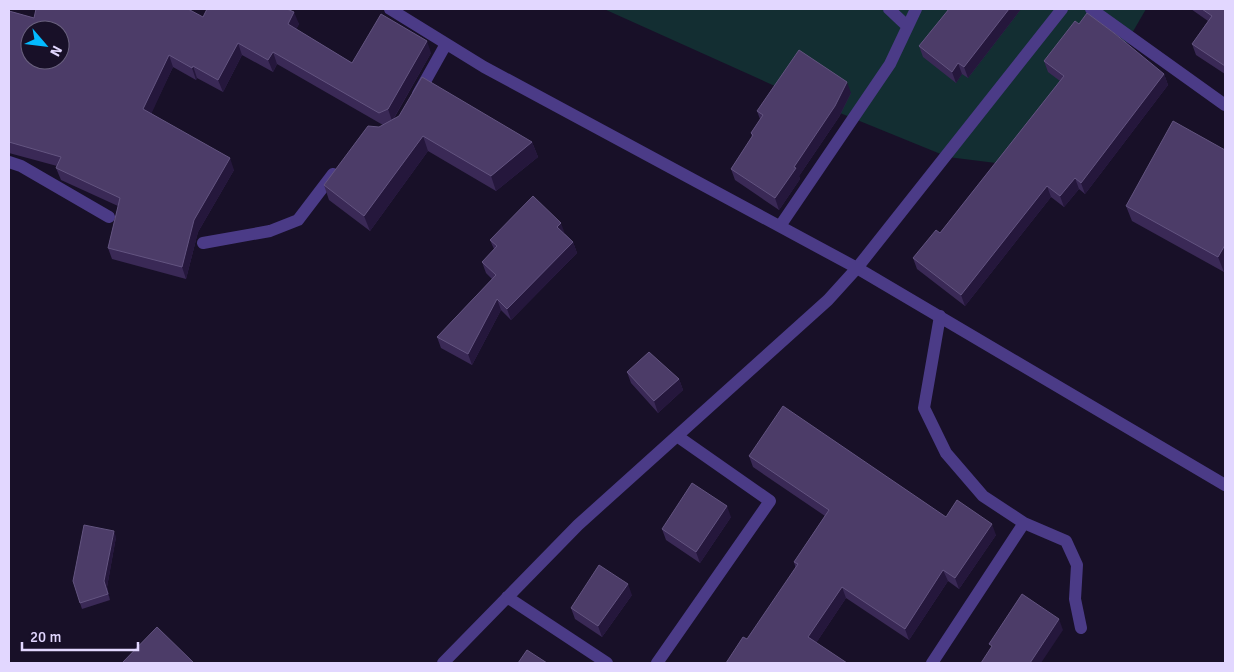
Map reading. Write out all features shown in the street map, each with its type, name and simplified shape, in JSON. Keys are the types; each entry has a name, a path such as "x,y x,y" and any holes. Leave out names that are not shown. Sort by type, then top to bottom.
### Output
{"street":[{"path":"390,9 484,67 857,268 1225,485"},
{"path":"889,9 907,26"},
{"path":"780,226 890,64 916,9"},
{"path":"442,663 578,524 828,300 857,268 1062,9"},
{"path":"1091,9 1225,104"},
{"path":"413,102 446,44"},
{"path":"203,243 270,231 298,220 343,160"},
{"path":"9,162 21,166 109,217"},
{"path":"940,316 924,408 946,453 983,496 1024,523 1066,541 1078,565 1075,599 1081,628"},
{"path":"657,663 770,501 677,436"},
{"path":"932,663 1024,523"},
{"path":"507,598 607,663"}],"green space":[{"path":"604,9 1146,9 1094,99 1004,164 948,157 786,91"}],"building":[{"path":"36,9 188,9 203,17 207,9 287,9 294,12 288,24 352,63 381,14 427,41 388,109 379,113 273,52 268,60 238,43 218,80 169,55 143,109 230,158 194,220 182,267 108,248 120,198 56,168 61,157 9,142 9,11 34,18"},
{"path":"949,9 1009,9 964,67 958,63 952,72 919,46"},
{"path":"1202,9 1225,9 1225,66 1192,44 1212,16"},
{"path":"1087,13 1164,74 1081,183 1075,178 1060,196 1047,186 961,295 913,258 936,230 940,233 1064,76 1044,61 1075,21 1079,24"},
{"path":"799,50 847,82 835,106 775,198 731,169 753,135 751,133 763,115 757,111"},
{"path":"422,77 532,142 491,176 423,136 364,216 324,185 368,126 379,127 399,116"},
{"path":"1173,121 1225,150 1225,245 1218,257 1126,206"},
{"path":"533,196 561,223 557,227 573,242 507,309 497,299 468,354 437,337 496,275 482,262 497,246 490,240"},
{"path":"649,352 679,379 654,401 627,372"},
{"path":"783,406 946,517 957,500 992,524 955,578 943,570 905,629 842,587 808,637 847,663 726,663 743,637 747,639 798,564 794,562 829,510 749,456"},
{"path":"692,483 727,506 696,552 662,529"},
{"path":"84,525 114,531 104,581 108,594 80,603 73,581"},
{"path":"599,565 628,584 598,626 571,608"},
{"path":"1022,594 1059,619 1030,663 981,663 992,646 989,644"},
{"path":"157,627 194,663 122,663"},
{"path":"527,650 547,663 518,663"}]}
